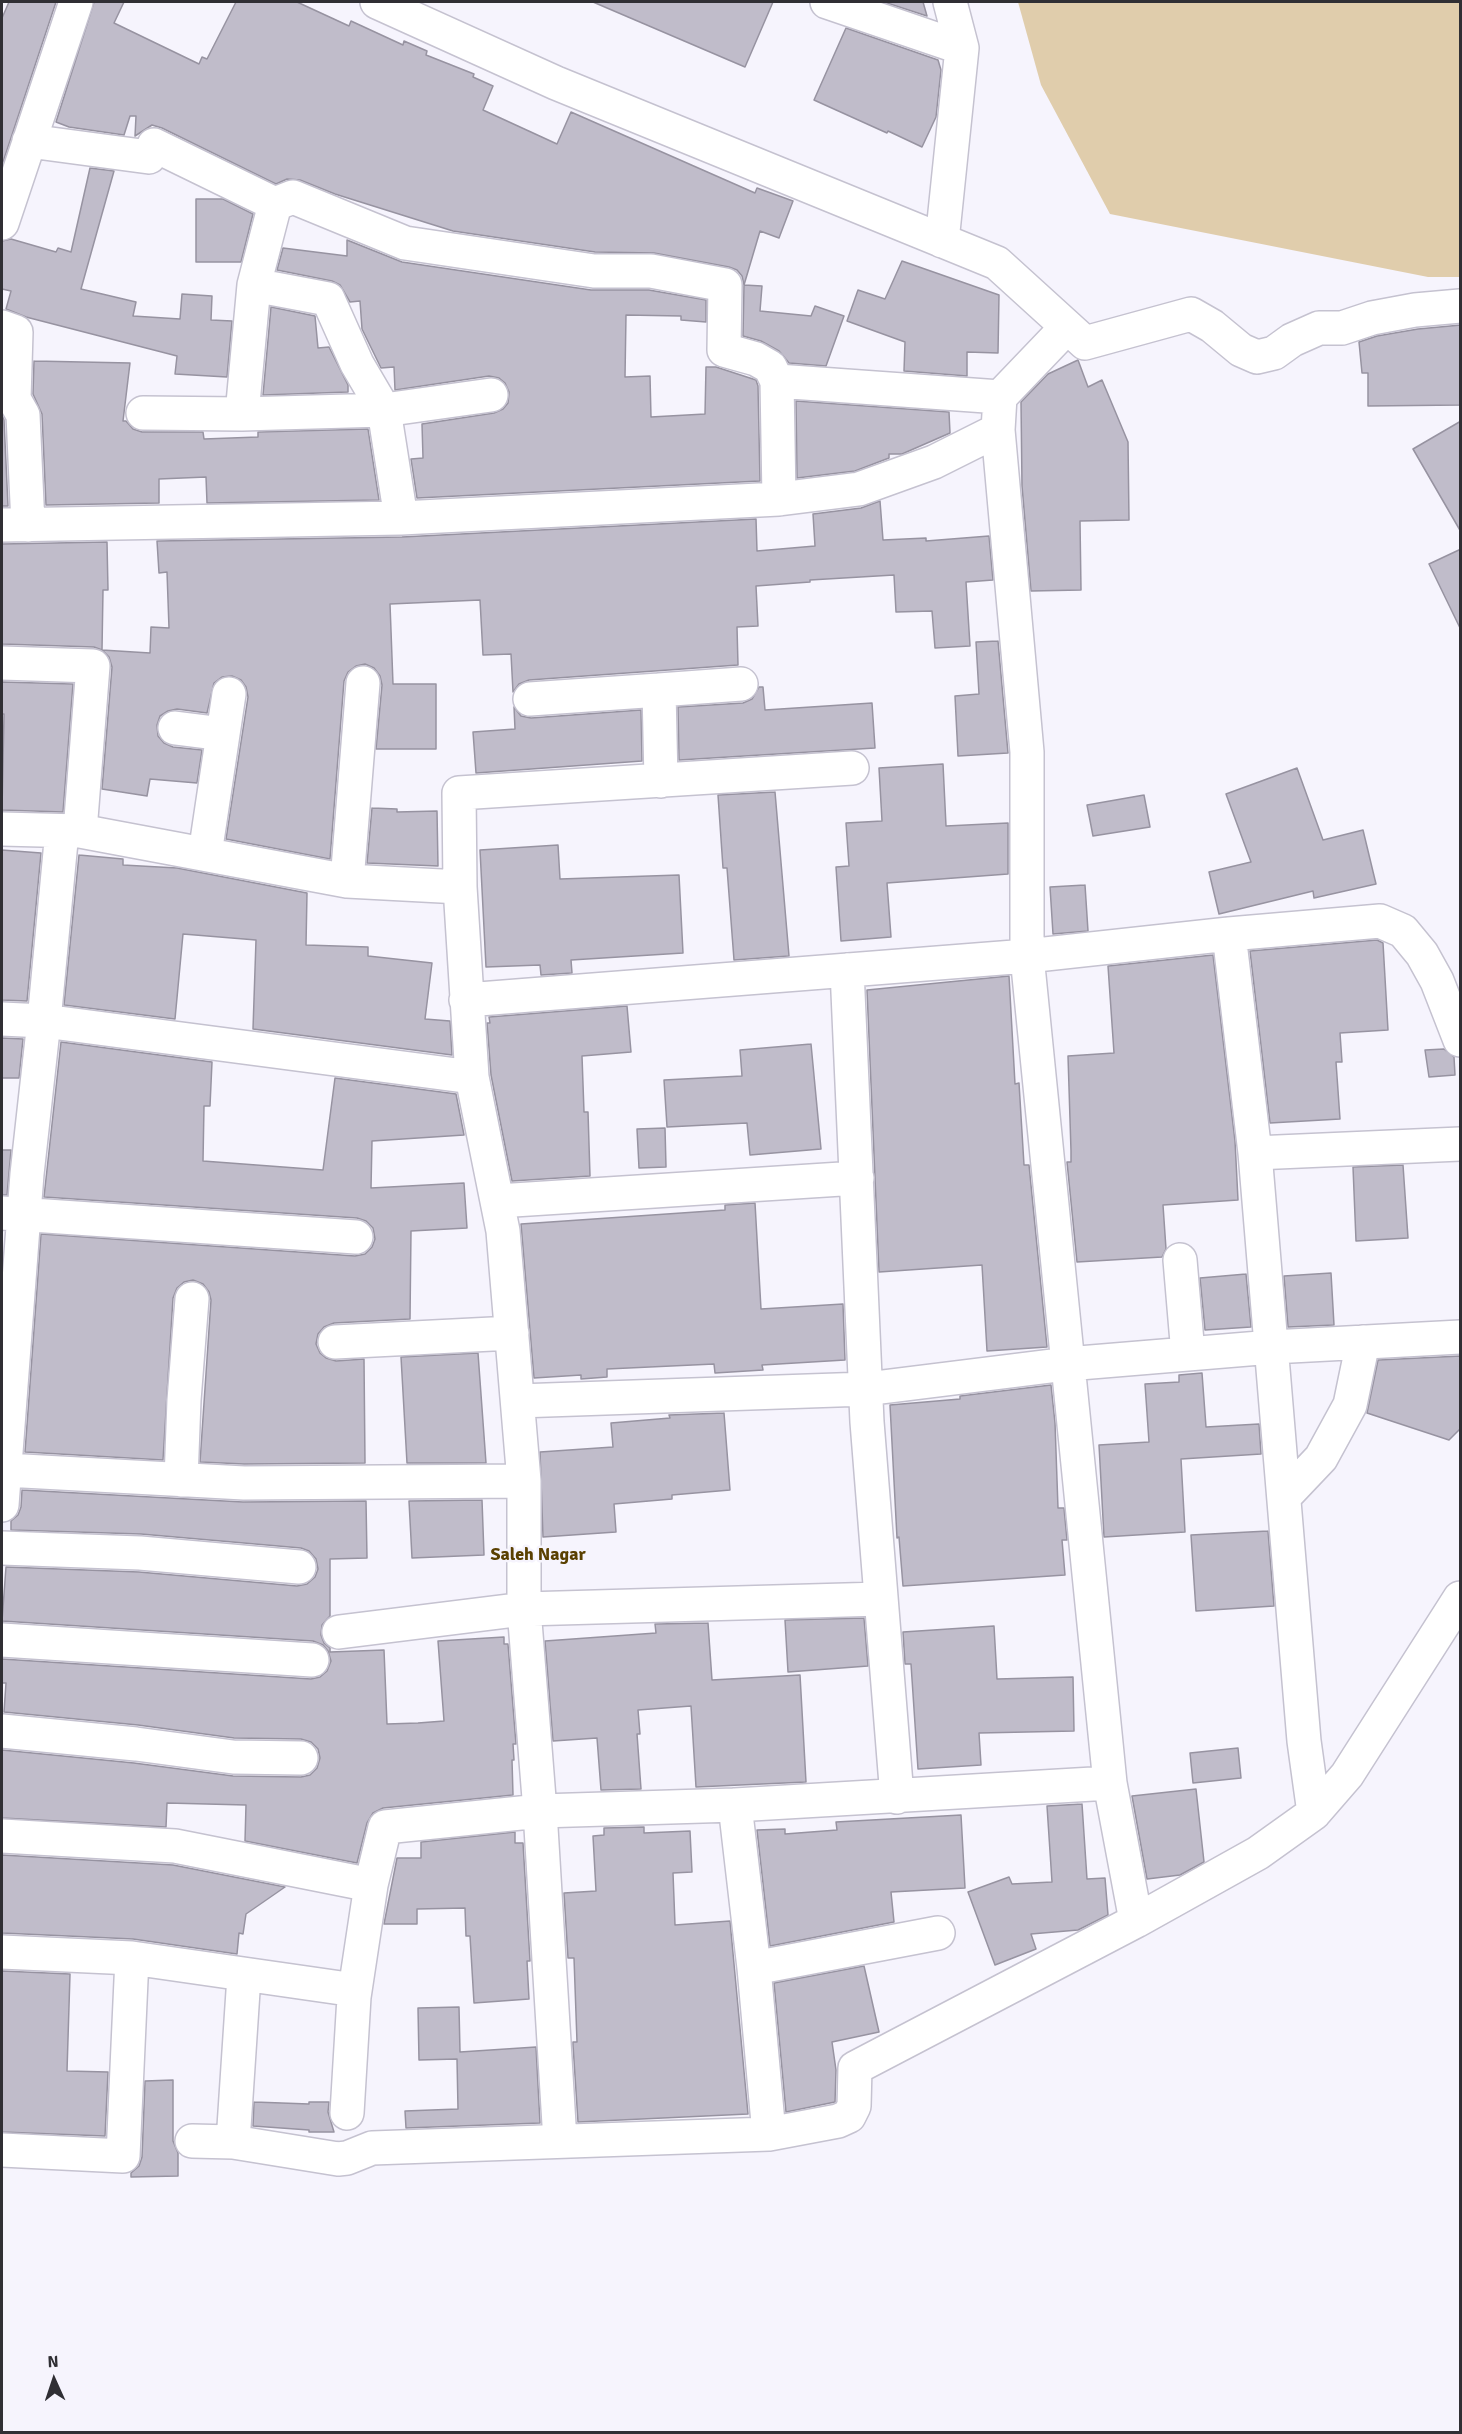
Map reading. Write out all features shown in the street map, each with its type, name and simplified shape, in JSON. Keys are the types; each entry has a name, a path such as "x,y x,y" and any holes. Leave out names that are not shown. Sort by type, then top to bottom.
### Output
{"street":[{"path":"2,223 76,2"},
{"path":"377,2 556,82 997,263 1085,343 1191,314 1212,326 1241,350 1257,357 1274,353 1292,340 1319,328 1331,316 1350,306 1413,293 1461,292"},
{"path":"827,2 962,48"},
{"path":"942,241 962,48 950,2"},
{"path":"29,141 149,157 154,145 275,204 293,197 405,243 594,271 651,272 725,285 724,350 756,359 770,368 777,381 779,499"},
{"path":"242,414 254,285 275,204"},
{"path":"254,285 328,299 357,364 384,410 401,518"},
{"path":"1319,328 1342,328 1372,318 1415,309 1461,306"},
{"path":"2,327 16,332 14,399 23,415 15,525 401,518 779,499 859,489 934,462 998,430"},
{"path":"1067,327 1000,397 998,430 1027,752 1027,956 1110,1783 1136,1921"},
{"path":"777,381 1000,397"},
{"path":"143,413 242,414 384,410 491,395"},
{"path":"2,663 93,666 44,1021 27,1174 13,1214 2,1505"},
{"path":"347,881 363,683"},
{"path":"530,699 741,684"},
{"path":"659,690 661,781"},
{"path":"205,854 230,694"},
{"path":"175,728 223,734"},
{"path":"560,2141 540,1811 524,1609 524,1480 503,1232 472,1077 460,887 459,793 852,768"},
{"path":"2,828 71,831 347,881 460,887"},
{"path":"466,1000 1027,956 1229,934 1380,921 1403,931 1422,954 1437,981 1461,1040"},
{"path":"1229,934 1255,1153 1304,1741 1314,1813"},
{"path":"847,970 866,1389 897,1797"},
{"path":"2,1019 44,1021 472,1077"},
{"path":"1255,1153 1461,1144"},
{"path":"498,1201 857,1178"},
{"path":"13,1214 356,1237"},
{"path":"1180,1260 1188,1353"},
{"path":"181,1480 184,1400 192,1299"},
{"path":"335,1342 512,1333"},
{"path":"518,1401 866,1389 1067,1364 1188,1353 1461,1337"},
{"path":"1284,1497 1321,1458 1350,1405 1364,1342"},
{"path":"5,1470 243,1483 524,1480"},
{"path":"2,1548 140,1553 299,1567"},
{"path":"192,2141 233,2142 338,2159 347,2158 372,2148 769,2134 838,2121 849,2116 854,2106 855,2068 1136,1921 1258,1853 1314,1813 1347,1775 1461,1598"},
{"path":"339,1632 524,1609 881,1599"},
{"path":"2,1640 312,1660"},
{"path":"2,1731 136,1744 233,1757 301,1758"},
{"path":"347,2113 356,1990 371,1886 385,1827 540,1811 735,1805 1110,1783"},
{"path":"735,1805 754,1968 769,2134"},
{"path":"2,1836 175,1846 371,1886"},
{"path":"754,1968 938,1933"},
{"path":"2,1952 132,1958 244,1976 356,1990"},
{"path":"2,2150 123,2156 132,1958"},
{"path":"233,2142 244,1976"}],"shaded area":[{"path":"1018,2 1460,2 1460,277 1428,277 1110,214 1041,85"}],"building":[{"path":"9,2 56,2 2,165 2,18"},
{"path":"94,2 124,2 114,23 199,64 202,57 207,59 236,2 297,2 349,26 351,21 403,45 404,41 427,51 426,55 474,74 473,77 493,86 483,110 557,144 571,112 755,193 757,188 793,201 779,238 760,231 744,285 742,276 737,270 729,267 654,253 595,252 453,231 335,194 300,180 287,179 276,184 162,128 152,125 135,136 136,116 130,116 124,135 69,127 56,122"},
{"path":"593,2 773,2 745,67"},
{"path":"884,2 923,2 927,16"},
{"path":"846,28 938,60 941,70 936,117 922,147 814,100"},
{"path":"90,168 114,171 81,289 136,302 133,316 180,319 182,294 212,296 211,320 232,321 227,377 175,374 177,356 26,317 6,309 11,291 2,289 2,241 11,239 56,252 58,248 71,252"},
{"path":"196,199 223,199 253,214 241,262 196,262"},
{"path":"347,240 402,262 591,290 649,290 706,300 706,322 681,320 681,316 626,315 625,377 650,376 651,417 705,414 706,367 716,367 756,380 760,481 417,498 411,459 423,458 422,424 494,413 503,409 508,403 509,392 505,383 499,378 489,376 395,390 394,367 381,368 362,329 360,301 350,302 340,285 332,281 277,270 283,248 347,256"},
{"path":"902,261 999,295 998,353 967,352 967,376 904,371 905,342 847,321 858,290 885,299"},
{"path":"744,285 762,286 760,311 811,316 815,306 844,316 826,366 789,363 779,351 761,341 743,336"},
{"path":"271,307 315,316 318,348 329,347 348,385 348,392 263,395"},
{"path":"1461,325 1461,405 1368,406 1368,373 1362,373 1359,342 1377,336 1418,329"},
{"path":"1078,360 1088,387 1102,380 1128,442 1129,520 1080,521 1081,590 1031,591 1022,486 1021,402 1048,374"},
{"path":"34,361 130,363 123,421 126,421 133,429 142,432 203,432 204,439 258,437 258,432 368,429 379,500 207,503 206,477 159,479 159,503 46,505 42,414 33,394"},
{"path":"796,401 949,412 950,433 902,454 889,454 889,458 855,471 797,478"},
{"path":"2,415 4,420 8,506 2,506"},
{"path":"1461,421 1461,532 1413,449"},
{"path":"880,501 883,540 926,538 926,541 989,536 993,580 966,582 970,646 935,648 932,611 896,612 894,575 810,580 810,582 756,586 758,626 737,627 738,665 529,680 519,684 513,692 511,654 483,655 480,600 390,604 393,684 436,684 436,749 376,749 382,685 380,676 374,668 365,664 356,666 348,672 344,681 330,859 226,839 248,697 246,687 241,680 232,676 222,677 214,683 207,713 177,709 168,711 160,716 157,725 158,736 164,743 173,747 202,750 197,783 150,779 147,796 102,789 112,667 109,657 102,650 150,653 151,627 169,628 167,572 159,573 157,541 402,537 756,519 757,551 815,546 813,514 861,508"},
{"path":"107,542 108,590 103,590 102,650 94,647 2,644 2,544"},
{"path":"1461,549 1461,630 1429,564"},
{"path":"998,641 1008,753 958,756 955,696 979,694 976,642"},
{"path":"2,682 73,684 63,812 2,810 4,714 2,714"},
{"path":"759,687 763,687 765,710 872,703 875,748 679,760 678,707 743,703 752,699"},
{"path":"514,707 521,716 531,718 641,710 642,761 476,773 473,732 515,729"},
{"path":"943,764 946,826 1008,823 1008,874 887,883 891,937 841,941 836,867 849,866 846,823 882,821 879,768"},
{"path":"1297,768 1323,840 1363,830 1376,884 1314,898 1313,891 1219,914 1209,872 1251,862 1226,794"},
{"path":"775,792 789,956 734,960 727,868 723,868 718,795"},
{"path":"1144,795 1150,827 1093,836 1087,805"},
{"path":"372,808 397,809 397,812 437,811 438,866 367,863"},
{"path":"558,845 560,879 679,875 683,953 571,960 572,973 541,975 540,965 486,967 480,850"},
{"path":"2,850 41,853 27,1001 2,1000"},
{"path":"79,855 123,859 123,865 177,868 307,893 306,945 368,947 368,956 432,963 425,1019 450,1021 452,1055 253,1029 256,940 183,934 175,1019 64,1005"},
{"path":"1085,885 1088,931 1053,934 1050,887"},
{"path":"1377,940 1383,943 1388,1030 1340,1033 1342,1062 1336,1062 1340,1119 1270,1123 1250,951"},
{"path":"1213,955 1235,1141 1238,1200 1163,1205 1166,1249 1162,1257 1077,1262 1067,1162 1071,1162 1068,1056 1114,1053 1108,966"},
{"path":"1009,976 1015,1084 1019,1083 1024,1165 1029,1165 1047,1347 987,1351 982,1265 879,1272 867,990"},
{"path":"627,1006 631,1052 582,1056 584,1112 588,1112 590,1176 512,1181 491,1075 487,1023 490,1023 489,1017"},
{"path":"2,1038 23,1039 19,1078 2,1078"},
{"path":"61,1042 212,1062 210,1106 204,1106 203,1161 323,1170 335,1078 456,1094 464,1135 372,1141 371,1188 464,1183 467,1228 411,1231 410,1319 334,1323 324,1327 318,1334 316,1344 320,1353 326,1358 336,1361 364,1359 365,1463 200,1462 211,1300 203,1284 193,1280 184,1282 177,1288 173,1298 163,1460 25,1452 41,1234 355,1256 365,1254 372,1247 375,1239 373,1228 366,1221 357,1218 44,1197"},
{"path":"811,1044 821,1149 750,1155 747,1123 667,1127 664,1080 742,1076 740,1050"},
{"path":"1444,1049 1454,1057 1455,1075 1429,1077 1425,1050"},
{"path":"665,1128 666,1167 639,1168 637,1129"},
{"path":"2,1150 11,1150 7,1195 2,1195"},
{"path":"1403,1165 1408,1238 1356,1241 1353,1167"},
{"path":"755,1203 761,1309 843,1304 845,1360 762,1365 763,1370 715,1373 714,1364 607,1369 607,1377 581,1379 581,1375 534,1378 521,1224 725,1210 725,1205"},
{"path":"1331,1273 1334,1325 1288,1327 1284,1276"},
{"path":"1246,1274 1251,1327 1205,1330 1200,1278"},
{"path":"478,1353 486,1463 407,1463 401,1357"},
{"path":"1461,1356 1461,1428 1449,1440 1367,1413 1378,1360"},
{"path":"1202,1373 1206,1427 1259,1424 1261,1454 1181,1459 1185,1532 1104,1537 1099,1445 1149,1442 1145,1384 1179,1382 1179,1375"},
{"path":"1051,1385 1055,1423 1058,1508 1064,1508 1067,1540 1062,1540 1065,1575 903,1586 899,1537 897,1538 890,1405 960,1399 960,1396"},
{"path":"724,1413 730,1490 672,1495 672,1499 614,1504 616,1532 543,1537 540,1452 613,1447 611,1423 670,1418 669,1415"},
{"path":"22,1490 243,1502 366,1501 367,1558 330,1559 330,1616 322,1625 321,1635 324,1643 330,1648 330,1652 384,1650 387,1724 418,1723 444,1721 438,1641 504,1637 504,1644 508,1644 516,1744 513,1744 514,1760 512,1760 513,1795 383,1808 373,1813 367,1823 357,1863 245,1841 246,1805 167,1803 166,1827 2,1818 2,1750 134,1763 233,1776 301,1777 310,1775 317,1768 320,1758 318,1749 311,1742 301,1739 234,1738 138,1725 4,1712 6,1683 2,1683 2,1659 311,1679 320,1677 327,1671 331,1661 323,1645 313,1641 2,1621 6,1567 139,1572 297,1586 307,1584 315,1577 318,1569 316,1559 309,1551 301,1548 141,1534 11,1530 11,1521 18,1515 21,1507"},
{"path":"482,1500 484,1555 412,1558 409,1501"},
{"path":"1268,1531 1274,1606 1196,1611 1191,1535"},
{"path":"864,1618 868,1666 788,1672 785,1620"},
{"path":"708,1623 712,1680 800,1675 806,1782 696,1787 691,1706 638,1710 640,1734 637,1734 641,1789 601,1790 597,1738 553,1741 545,1641 656,1633 655,1624"},
{"path":"994,1626 997,1679 1073,1677 1074,1731 979,1733 981,1765 918,1769 911,1664 905,1664 903,1632"},
{"path":"1238,1748 1241,1778 1193,1783 1190,1753"},
{"path":"1196,1789 1204,1862 1180,1875 1147,1879 1132,1796"},
{"path":"1082,1804 1087,1879 1105,1878 1108,1915 1078,1930 1031,1934 1036,1949 995,1965 968,1892 1009,1877 1012,1884 1052,1882 1047,1806"},
{"path":"961,1815 965,1888 891,1892 894,1922 770,1946 757,1830 785,1829 785,1834 837,1830 836,1822"},
{"path":"644,1827 644,1833 690,1831 692,1872 673,1873 675,1925 730,1921 748,2114 578,2122 573,2045 573,2042 577,2042 574,1958 568,1958 564,1893 596,1891 593,1836 604,1835 604,1828"},
{"path":"515,1832 515,1843 523,1843 530,1961 527,1961 529,1999 474,2003 470,1936 466,1936 465,1908 417,1909 417,1924 384,1924 397,1858 421,1858 421,1842"},
{"path":"2,1855 173,1865 285,1887 246,1914 243,1934 239,1933 237,1954 133,1939 2,1933"},
{"path":"864,1966 879,2032 832,2042 836,2070 835,2102 786,2112 774,1983"},
{"path":"2,1971 70,1974 67,2071 108,2072 105,2136 2,2132"},
{"path":"459,2007 460,2052 536,2047 540,2123 406,2128 405,2111 458,2109 457,2059 419,2060 418,2008"},
{"path":"173,2080 173,2141 178,2153 178,2176 131,2177 131,2173 139,2166 142,2157 145,2081"},
{"path":"254,2102 309,2104 309,2102 329,2102 328,2112 334,2132 309,2132 309,2130 253,2126"}],"district":[{"name":"Saleh Nagar","path":"538,1555"}]}
